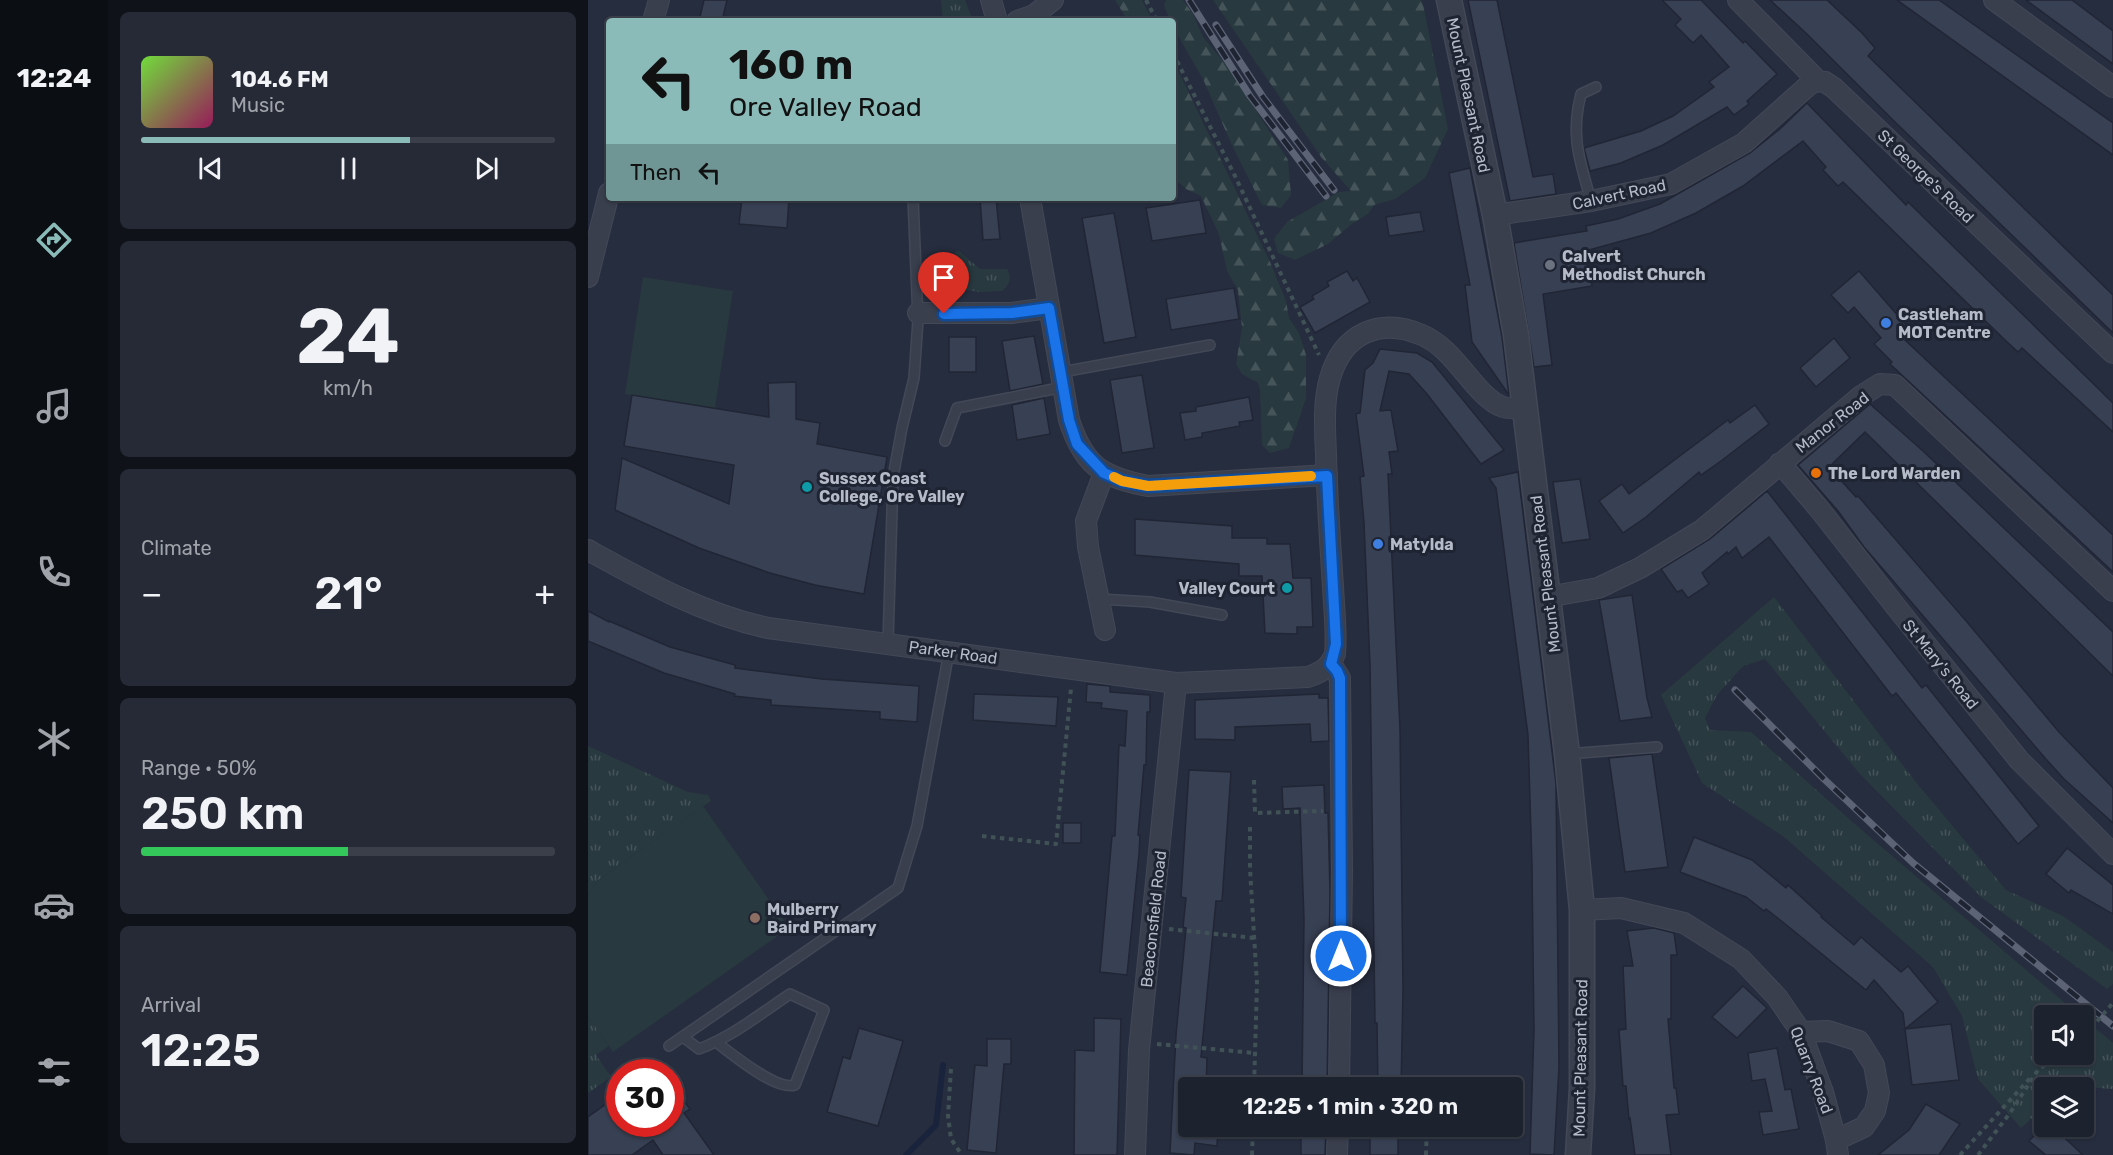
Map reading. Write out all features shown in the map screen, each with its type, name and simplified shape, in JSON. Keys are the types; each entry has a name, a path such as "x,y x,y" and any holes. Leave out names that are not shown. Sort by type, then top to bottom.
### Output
{"street":[{"path":"654,18 659,0"},
{"path":"991,0 996,18"},
{"path":"1026,18 1034,15 1053,0"},
{"name":"Mount Pleasant Road","path":"1449,0 1495,215 1515,335 1567,754 1582,910 1582,1088 1578,1155"},
{"name":"St George's Road","path":"1738,0 1818,81 1825,82 1834,88 2113,353"},
{"path":"1994,0 2113,87"},
{"name":"Calvert Road","path":"1495,215 1591,201 1671,184 1744,143 1810,84 1818,81"},
{"path":"588,277 607,201"},
{"path":"1031,201 1069,420 1077,444 1104,473 1122,481 1148,486 1327,476"},
{"path":"918,313 1012,313 1049,308"},
{"path":"1339,1077 1340,678 1331,664 1336,644 1327,476 1326,404 1330,377 1348,345 1362,333 1377,327 1399,328 1424,335 1448,352 1485,394 1502,407 1525,408"},
{"name":"Manor Road","path":"1547,597 1598,588 1640,568 1702,530 1861,396 1880,384 1895,385 2113,591"},
{"name":"St Mary's Road","path":"1780,463 2019,760 2113,854"},
{"path":"1104,473 1086,520 1088,547 1105,630"},
{"name":"Parker Road","path":"588,550 664,592 717,614 768,628 1176,683 1308,677 1323,671 1331,664"},
{"name":"Beaconsfield Road","path":"1135,1155 1140,1043 1176,683"},
{"name":"Quarry Road","path":"1582,910 1621,908 1684,923 1741,959 1778,997 1801,1032 1823,1092 1837,1147"},
{"path":"1801,1032 1828,1031 1859,1041 1874,1065 1879,1093 1875,1111 1864,1127 1837,1147"},
{"path":"1337,1155 1338,1137"}],"lane":[{"path":"1591,201 1575,136 1576,112 1581,94 1596,87"},
{"path":"888,643 893,477 914,378 918,313 913,201"},
{"path":"945,441 957,408 1210,345"},
{"path":"1100,599 1149,602 1222,615"},
{"path":"669,1046 898,888 918,826 949,652"},
{"path":"1567,754 1657,747"},
{"path":"683,1037 699,1049 730,1035 790,994 824,1010 795,1085 789,1087 748,1067 716,1042"}],"path":[{"path":"1146,0 1155,18"},
{"path":"1176,59 1235,176 1330,377"},
{"path":"982,836 1056,844 1073,669"},
{"path":"1254,780 1256,813 1341,811"},
{"path":"1250,827 1250,869 1257,984 1254,1077"},
{"path":"1152,928 1255,938"},
{"path":"2094,1025 2113,1003"},
{"path":"1140,1043 1255,1053"},
{"path":"1960,1155 1996,1114 2045,1065"},
{"path":"951,1070 948,1116 951,1139 962,1155"},
{"path":"1978,1155 2010,1113 2038,1070"},
{"path":"1252,1155 1253,1137"},
{"path":"1426,1155 1427,1137"}],"green space":[{"path":"941,0 965,0 972,18 943,18"},
{"path":"1115,0 1142,0 1151,18 1126,18"},
{"path":"1166,0 1183,0 1193,14 1203,37 1228,67 1288,160 1291,195 1281,208 1262,205 1203,79 1176,32 1176,18 1169,18 1164,5"},
{"path":"1213,0 1421,0 1448,129 1425,178 1395,199 1374,205 1368,214 1328,244 1295,260 1278,253 1274,239 1287,222 1339,192 1351,191 1321,157"},
{"path":"1176,66 1270,262 1286,301 1289,318 1299,333 1306,355 1306,398 1289,448 1270,453 1262,445 1258,383 1242,374 1236,364 1242,328 1238,290 1227,271 1219,234 1201,196 1186,189 1176,180"},
{"path":"959,251 980,269 1007,269 1010,278 1007,286 1002,291 980,292 960,289 952,282 955,252"},
{"path":"643,277 733,291 715,408 625,394"},
{"path":"1774,597 1915,781 2006,890 2063,916 2113,952 2113,984 2107,989 1981,897 1859,773 1765,659 1743,666 1717,695 1705,718 1710,730 1751,732 1857,826 2067,1005 2034,1005 2034,1065 2094,1065 2094,1027 2113,1043 2113,1089 2094,1088 2094,1077 2034,1077 2034,1116 2021,1128 1978,1079 1962,1016 1933,967 1784,837 1702,783 1661,695"},
{"path":"588,746 688,792 708,795 711,801 597,881 588,895"},
{"path":"703,806 789,928 613,1052 588,1016 588,895 597,881"},
{"path":"588,1016 609,1046 596,1055 606,1070 606,1080 588,1093"}],"building":[{"path":"704,0 727,0 723,18 700,18"},
{"path":"1468,0 1497,0 1533,177 1553,174 1556,194 1510,201"},
{"path":"1662,0 1701,0 1777,74 1747,101 1749,104 1734,115 1727,107 1663,145 1621,163 1590,171 1584,148 1641,131 1673,116 1714,87 1709,82 1729,67 1701,35 1693,43 1675,25 1681,19"},
{"path":"1770,0 1827,0 1862,33 1875,48 1868,56 2113,295 2113,333 1807,34"},
{"path":"1897,0 1939,0 2113,123 2113,155"},
{"path":"2026,0 2072,0 2113,31 2113,64"},
{"path":"1807,103 1906,205 1908,202 2113,403 2113,432 2022,348 2018,352 2005,340 1843,182 1838,186 1823,170 1826,167 1803,141 1743,186 1696,213 1651,233 1585,251 1592,286 1543,294 1552,365 1534,367 1514,243 1587,231 1586,226 1618,219 1660,204 1750,153"},
{"path":"1470,168 1502,337 1509,395 1472,342 1465,285 1470,285 1449,173"},
{"path":"1200,200 1206,233 1152,241 1146,208"},
{"path":"742,201 789,201 787,228 739,224"},
{"path":"980,201 996,201 1000,239 983,240"},
{"path":"1420,212 1424,231 1389,236 1386,217"},
{"path":"1114,213 1136,337 1104,343 1082,218"},
{"path":"1347,271 1353,281 1357,278 1370,302 1315,333 1300,307 1314,299 1312,296 1329,286 1327,282"},
{"path":"1859,271 1913,333 1905,340 2113,535 2113,572 1890,364 1892,362 1874,344 1881,338 1854,307 1848,313 1831,295"},
{"path":"1234,288 1239,319 1171,330 1166,299"},
{"path":"1034,336 1043,384 1010,391 1002,341"},
{"path":"949,337 976,337 976,372 949,372"},
{"path":"1834,338 1850,358 1816,387 1800,368"},
{"path":"1380,349 1417,353 1432,362 1504,450 1481,464 1409,374 1389,371 1380,411 1391,410 1398,451 1389,452 1392,474 1388,474 1400,729 1403,991 1401,1077 1378,1077 1377,1023 1375,1023 1370,665 1360,477 1364,476 1356,414 1360,413 1365,370 1373,363"},
{"path":"1142,375 1154,448 1122,453 1110,380"},
{"name":"Sussex Coast College, Ore Valley","path":"796,382 796,419 820,423 817,444 887,457 864,594 815,585 770,573 699,548 615,510 622,458 729,504 734,465 624,446 632,395 769,417 768,383"},
{"path":"1249,397 1253,420 1239,422 1240,426 1202,433 1202,437 1185,440 1180,413 1196,411 1196,407"},
{"path":"1044,398 1050,434 1017,440 1012,405"},
{"path":"1870,404 1923,451 2113,632 2113,676 1865,432 1829,467 1856,497 1858,496 2059,732 2113,788 2113,823 2064,779 2045,758 1864,547 1838,511 1798,465"},
{"path":"1755,405 1769,424 1701,475 1699,472 1646,517 1623,533 1599,501 1622,484 1629,494 1728,420 1730,423"},
{"path":"1518,472 1556,784 1559,1067 1554,1155 1530,1154 1534,1030 1528,735 1496,488 1489,478"},
{"path":"1580,479 1590,539 1562,543 1553,482"},
{"path":"1767,491 1922,688 1926,685 2039,826 2018,844 1896,693 1892,696 1769,537 1742,558 1736,547 1728,554 1727,552 1702,573 1709,584 1688,598 1682,590 1677,592 1661,569 1710,539"},
{"path":"1135,519 1232,526 1232,538 1267,538 1267,544 1290,544 1293,578 1311,578 1313,627 1297,627 1297,634 1265,633 1262,576 1239,576 1239,564 1135,555"},
{"path":"1632,595 1647,698 1652,717 1620,721 1599,600"},
{"path":"588,611 670,647 735,665 735,668 822,679 919,686 917,722 880,719 880,712 771,705 771,700 734,696 735,694 664,673 588,641"},
{"path":"1087,684 1110,686 1110,692 1150,695 1150,712 1147,712 1146,765 1144,765 1138,835 1140,835 1139,854 1127,975 1100,972 1112,836 1115,836 1119,745 1125,746 1127,711 1101,708 1102,703 1086,702"},
{"path":"974,694 1058,697 1056,726 973,720"},
{"path":"1319,694 1319,698 1328,698 1329,741 1311,742 1310,724 1235,727 1235,740 1195,739 1195,700"},
{"path":"1652,754 1668,867 1625,872 1609,758"},
{"path":"1189,770 1231,772 1222,901 1216,901 1201,1057 1207,1058 1206,1077 1178,1077 1178,1137 1217,1137 1217,1146 1195,1143 1194,1155 1170,1153 1176,1035 1186,928 1183,927 1186,898 1181,897"},
{"path":"1324,785 1325,813 1328,813 1330,892 1327,1077 1302,1077 1304,919 1300,808 1283,809 1282,787"},
{"path":"1063,823 1081,823 1081,843 1063,843"},
{"path":"1694,837 1752,860 1786,888 1788,885 1854,945 1861,937 1901,972 1908,966 1938,1002 1905,1029 1903,1013 1874,980 1866,990 1766,909 1764,911 1746,897 1680,872"},
{"path":"2067,848 2113,885 2113,914 2071,890 2069,893 2046,874"},
{"path":"1654,928 1674,933 1677,955 1671,955 1671,1019 1668,1019 1674,1088 1676,1088 1679,1114 1666,1115 1671,1155 1635,1155 1626,1086 1623,1086 1619,1030 1626,1029 1623,966 1633,966 1627,931"},
{"path":"1743,986 1767,1008 1737,1038 1712,1017"},
{"path":"1094,1018 1121,1019 1117,1155 1074,1155 1075,1050 1094,1051"},
{"path":"1951,1024 1959,1080 1912,1085 1905,1029"},
{"path":"859,1028 903,1041 878,1126 827,1112 843,1057 850,1059"},
{"path":"987,1039 1011,1039 1011,1064 1004,1064 996,1153 967,1150 975,1065 987,1066"},
{"path":"1777,1048 1785,1090 1791,1089 1799,1129 1763,1135 1759,1112 1772,1111 1765,1079 1752,1081 1748,1053"},
{"path":"684,1101 690,1109 684,1113"},
{"path":"606,1104 606,1137 684,1137 684,1113 714,1155 663,1155 653,1140 632,1155 588,1155 588,1117"},
{"path":"1926,1104 1960,1124 1939,1155 1878,1155 1909,1130"},
{"path":"2034,1136 2064,1137 2083,1155 2046,1155 2029,1141"},
{"path":"1301,1137 1326,1137 1325,1155 1301,1155"},
{"path":"1370,1137 1398,1137 1398,1155 1370,1155"}],"waterway":[{"path":"906,1155 936,1125 943,1065"}],"railway":[{"path":"1189,0 1250,96 1326,196"},
{"path":"1216,25 1263,97 1334,190"},
{"path":"1735,690 1913,863 2113,1026"}],"slow traffic":[{"path":"1114,477 1122,481 1148,486 1311,476"}],"place":[{"name":"Calvert Methodist Church","path":"1550,265"},
{"name":"Castleham MOT Centre","path":"1886,323"},
{"name":"The Lord Warden","path":"1816,473"},
{"name":"Sussex Coast College, Ore Valley","path":"807,487"},
{"name":"Matylda","path":"1378,544"},
{"name":"Valley Court","path":"1287,588"},
{"name":"Mulberry Baird Primary","path":"755,918"}],"route":[{"path":"944,314 1012,313 1049,308 1069,420 1077,444 1104,473 1122,481 1148,486 1327,476 1336,644 1331,664 1340,678 1341,956"}]}
